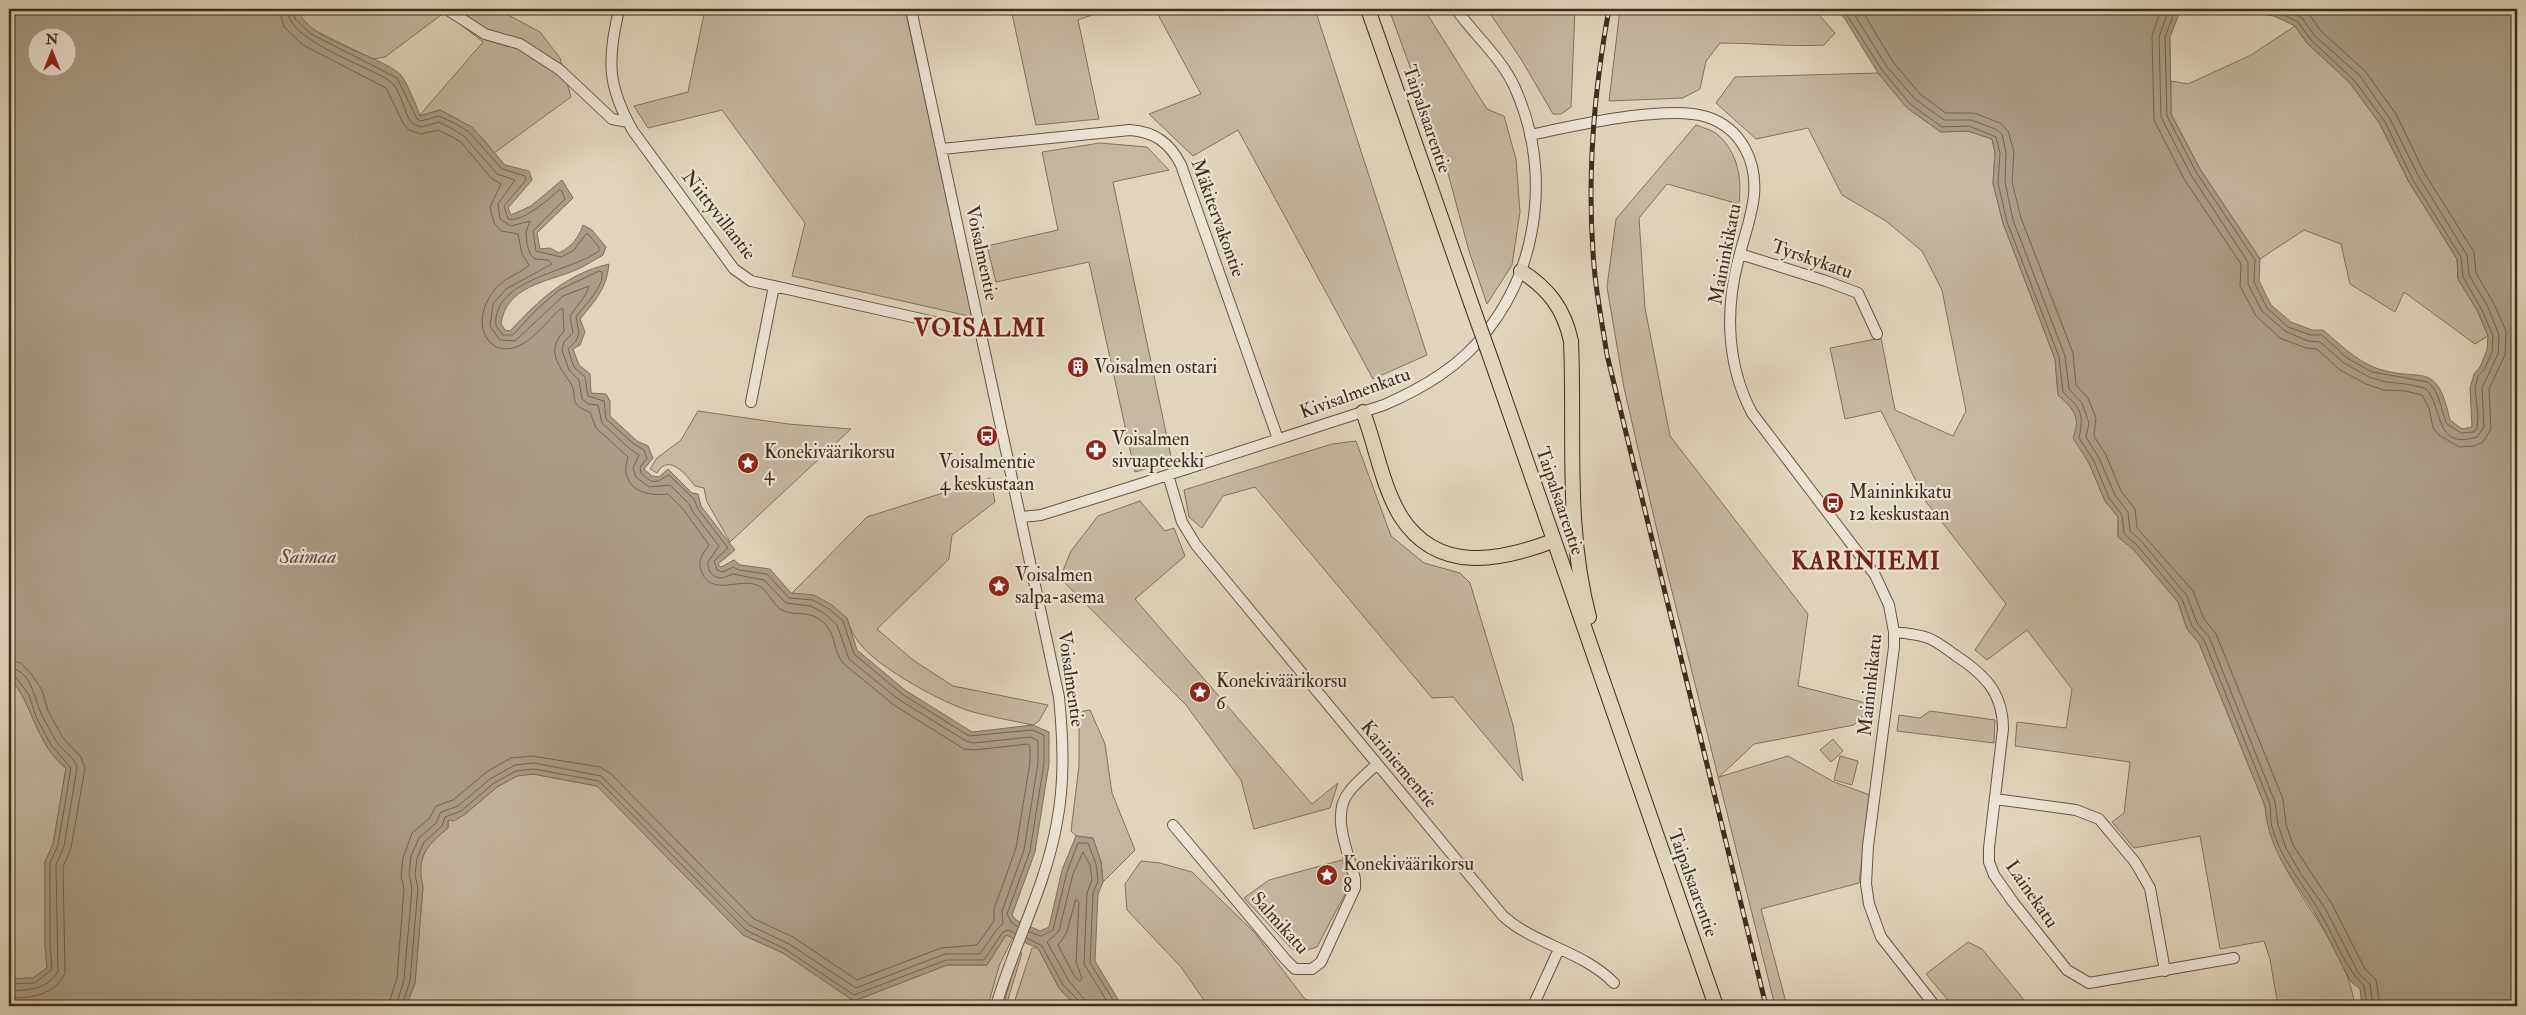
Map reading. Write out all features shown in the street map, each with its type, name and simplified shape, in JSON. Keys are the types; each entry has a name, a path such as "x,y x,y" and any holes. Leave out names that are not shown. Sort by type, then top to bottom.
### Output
{"main road":[{"name":"Taipalsaarentie","path":"1368,9 1716,1006"},
{"path":"1521,271 1552,296 1567,323 1572,362 1572,501 1577,560 1582,591 1618,727"},
{"path":"1363,412 1382,473 1397,508 1413,532 1428,544 1449,554 1489,560 1553,541"}],"street":[{"name":"Niittyvillantie","path":"619,9 614,34 611,74 614,91 628,122 734,269 751,281 962,328 980,328"},
{"name":"Voisalmentie","path":"911,9 1022,517 1059,697 1063,760 1057,822 1046,867 1015,946 996,1006"},
{"name":"Kivisalmenkatu","path":"1022,517 1041,515 1363,412 1421,388 1469,351 1487,332 1501,311 1521,271 1534,221 1536,197 1534,153 1514,87 1502,66 1456,9"},
{"path":"448,10 485,34 520,44 560,70 612,119 628,122"},
{"name":"Maininkikatu","path":"1530,135 1575,126 1647,116 1694,114 1717,122 1738,138 1746,148 1755,180 1754,197 1731,291 1730,327 1733,360 1744,398 1763,429 1875,575 1889,605 1894,632 1867,854 1866,884 1869,904 1881,936 1935,1006"},
{"name":"Mäkitervakontie","path":"942,150 1130,130 1143,131 1167,143 1181,165 1278,439"},
{"name":"Tyrskykatu","path":"1740,254 1826,281 1858,294 1877,334"},
{"path":"751,402 774,286"},
{"name":"Kariniementie","path":"1168,475 1182,522 1196,545 1502,916 1530,936 1590,963 1614,983"},
{"name":"Lainekatu","path":"1894,632 1918,635 1935,641 1978,671 1993,686 2003,715 1989,862 1994,875 2067,970 2088,983 2234,958"},
{"name":"Salmikatu","path":"1174,825 1286,960 1295,969 1312,969 1321,962 1355,888 1355,879 1341,824 1343,800 1349,791 1377,764"},
{"path":"1995,799 2076,810 2099,819 2135,862 2150,888 2165,971"},
{"path":"1533,1006 1560,949"}],"shaded area":[{"path":"298,9 497,9 540,32 560,58 571,97 494,153 483,139 470,128 440,110 419,116 483,42 445,12 385,57 373,59 314,30 299,16"},
{"path":"705,9 905,9 973,317 792,276 805,223 722,110 648,128 634,106 688,92"},
{"path":"1011,9 1109,9 1078,20 1099,119 1036,125"},
{"path":"1155,9 1315,9 1427,355 1373,379 1238,130 1193,156 1149,114 1201,94"},
{"path":"1389,9 1424,9 1487,109 1504,116 1516,159 1520,212 1512,265 1487,304 1469,251 1446,166"},
{"path":"1487,9 1575,9 1571,107 1561,114 1553,114 1521,59"},
{"path":"1620,9 1814,9 1835,33 1824,45 1720,43 1706,61 1700,89 1683,98 1609,101"},
{"path":"2295,26 2307,43 2350,83 2380,124 2409,182 2457,259 2458,279 2478,312 2488,336 2475,344 2404,292 2395,312 2350,284 2341,244 2304,230 2260,259 2200,169 2171,114 2171,81 2188,84 2251,55"},
{"path":"1878,73 1907,108 1941,132 1968,131 1992,139 1995,153 1993,183 2003,223 2055,359 2058,395 2075,414 2077,424 2074,438 2089,463 2105,501 2118,517 2118,537 2133,549 2178,602 2187,629 2199,643 2265,806 2270,833 2280,858 2337,954 2348,979 2355,1006 2278,1006 2270,959 2264,941 2220,949 2200,836 2134,848 2112,822 2124,813 2130,762 2015,746 2017,722 2066,728 2072,689 2027,630 1987,660 1975,650 2006,604 1927,503 1881,411 1845,419 1830,348 1881,338 1895,410 1953,436 1966,411 1942,290 1922,251 1886,221 1842,195 1808,128 1756,139 1716,103 1735,77"},
{"path":"1696,125 1711,130 1725,142 1737,167 1740,194 1739,204 1667,184 1639,218 1645,308 1670,436 1808,614 1798,686 1874,705 1854,725 1754,744 1719,777 1788,756 1834,782 1870,795 1859,883 1761,909 1787,1006 1775,1006 1659,539 1624,388 1607,287 1616,219"},
{"path":"1100,143 1147,147 1169,170 1113,182 1172,461 1135,472 1089,262 996,282 987,246 1058,230 1042,152"},
{"path":"698,411 788,424 851,429 730,542 707,502 704,488 695,486 683,472 672,465 662,467 657,473 650,469 657,458 681,440"},
{"path":"1356,441 1391,536 1424,563 1460,573 1470,583 1513,725 1523,781 1453,697 1432,698 1255,487 1223,496 1202,528 1189,517 1184,490 1332,444"},
{"path":"990,478 995,502 952,535 949,559 877,629 913,660 953,686 1048,705 1039,721 1033,725 961,708 913,684 882,664 861,645 856,639 847,618 791,594 867,517"},
{"path":"1140,501 1165,531 1174,528 1185,556 1135,599 1312,804 1338,783 1330,808 1254,829 1241,780 1186,705 1060,578 1071,551 1098,516"},
{"path":"9,677 24,699 41,736 56,758 66,768 53,844 45,862 45,946 47,968 33,978 9,979"},
{"path":"1090,710 1105,744 1112,793 1135,850 1103,882 1101,862 1093,838 1076,836 1071,831 1079,766 1079,712"},
{"path":"1930,711 1995,720 1994,743 1897,731 1899,715 1920,718"},
{"path":"1833,739 1843,751 1831,762 1820,750"},
{"path":"1840,756 1858,761 1852,785 1834,780"},
{"path":"533,774 597,786 743,935 783,953 854,1001 947,965 987,965 1006,935 1013,937 999,966 988,1006 406,1006 415,983 423,887 421,868 425,853 434,841 448,828 448,820 464,815 497,787 517,776"},
{"path":"1342,860 1349,878 1345,894 1317,947 1304,951 1292,949 1244,898 1269,880"},
{"path":"1141,861 1160,863 1192,872 1254,932 1304,998 1317,1006 1208,1006 1181,967 1127,910 1125,884"},
{"path":"1968,942 1982,949 2029,1006 1953,1006 1926,974"},
{"path":"1032,948 1038,948 1059,988 1076,1006 1013,1006"},
{"path":"1019,952 1022,953 1006,1006 1003,1006"}],"water":[{"name":"Saimaa","path":"9,9 298,9 303,20 313,29 400,74 408,87 420,116 440,110 472,127 505,165 529,171 532,180 508,208 511,215 531,206 562,180 573,198 537,233 540,249 550,248 559,253 568,248 574,242 583,225 592,230 606,247 603,255 576,270 541,282 519,293 504,311 501,324 505,330 510,331 543,299 566,281 594,268 609,264 603,287 580,319 585,332 580,345 573,349 579,365 590,374 591,393 606,394 610,401 610,416 637,441 648,446 653,458 644,469 652,476 659,477 668,469 692,493 698,494 701,506 735,550 718,564 721,567 734,560 740,565 770,569 791,593 814,595 832,605 847,618 857,650 905,690 972,732 1033,725 1049,732 1049,764 1035,852 1012,915 1016,920 1040,931 1049,927 1062,870 1076,836 1093,838 1101,862 1103,882 1098,894 1095,961 1122,1006 1076,1006 1059,988 1038,948 1006,935 987,965 947,965 854,1001 783,953 743,935 597,786 533,774 517,776 497,787 464,815 454,821 448,820 448,828 434,841 425,853 421,868 423,887 415,983 406,1006 9,1006 9,979 33,978 47,968 45,946 45,862 53,844 66,768 47,747 17,688 9,677"},
{"path":"1836,9 2192,9 2188,15 2179,14 2170,37 2171,114 2200,169 2260,259 2259,281 2271,305 2291,322 2312,330 2323,330 2368,365 2392,372 2425,376 2432,380 2439,388 2445,400 2450,420 2462,429 2472,427 2470,388 2474,374 2480,367 2487,350 2488,336 2478,312 2458,279 2457,259 2409,182 2380,124 2350,83 2307,43 2295,26 2274,16 2222,9 2517,9 2517,1006 2362,1006 2360,989 2351,982 2320,921 2283,863 2271,837 2265,806 2199,643 2187,629 2178,602 2133,549 2118,537 2118,517 2105,501 2089,463 2073,438 2076,419 2072,409 2058,395 2055,359 2003,223 1993,183 1995,153 1992,139 1968,131 1941,132 1907,108 1878,73 1845,19"}],"railway":[{"path":"1609,9 1595,108 1591,175 1592,243 1599,306 1607,355 1766,1006"}],"place":[{"name":"Voisalmen ostari","path":"1078,367"},
{"name":"Voisalmentie 4 keskustaan","path":"987,436"},
{"name":"Voisalmen sivuapteekki","path":"1096,450"},
{"name":"Konekiväärikorsu 4","path":"748,463"},
{"name":"Maininkikatu 12 keskustaan","path":"1833,503"},
{"name":"Voisalmen salpa-asema","path":"999,586"},
{"name":"Konekiväärikorsu 6","path":"1200,692"},
{"name":"Konekiväärikorsu 8","path":"1327,875"}],"district":[{"name":"VOISALMI","path":"980,328"},
{"name":"KARINIEMI","path":"1866,561"}]}
